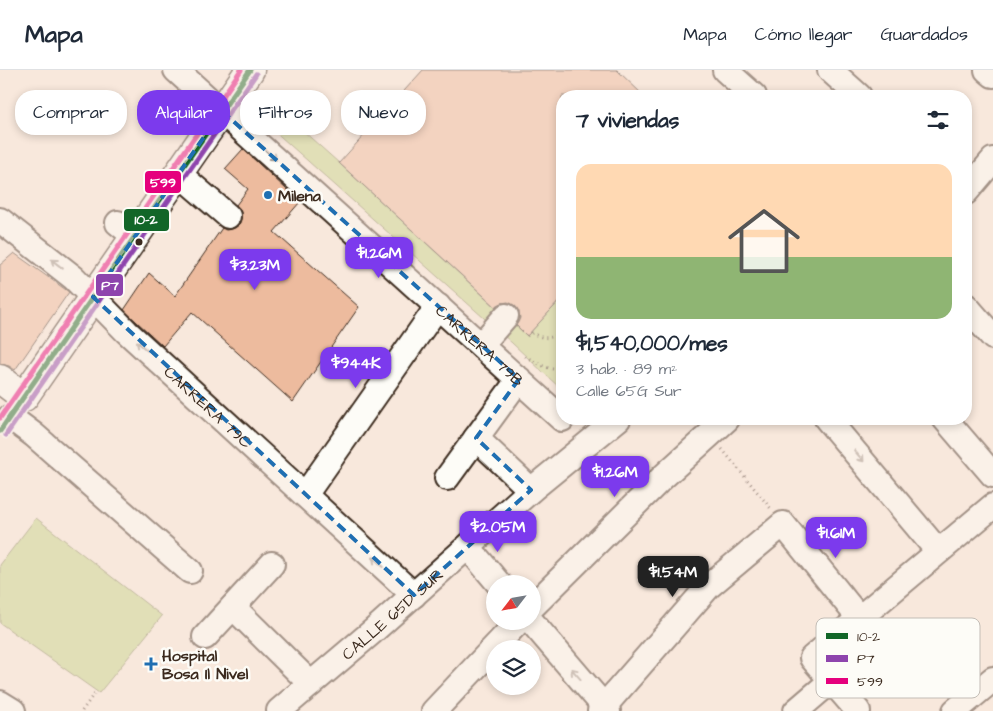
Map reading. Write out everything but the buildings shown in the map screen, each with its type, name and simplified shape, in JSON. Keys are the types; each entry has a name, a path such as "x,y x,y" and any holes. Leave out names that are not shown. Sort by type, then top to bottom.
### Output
{"main road":[{"path":"230,99 250,70"},
{"path":"11,415 93,297 126,230 178,173 205,135"},
{"path":"0,379 11,415"}],"street":[{"name":"CARRERA 79B","path":"176,70 199,90"},
{"path":"725,70 747,90"},
{"path":"830,70 852,90"},
{"path":"987,70 993,75"},
{"name":"CARRERA 79B","path":"230,117 556,413"},
{"path":"972,185 993,160"},
{"path":"178,173 228,216"},
{"name":"CARRERA 79C","path":"0,220 67,272 127,332 414,595"},
{"path":"305,495 438,306"},
{"path":"972,312 991,330"},
{"path":"481,345 506,316"},
{"path":"447,478 518,379"},
{"path":"11,415 190,571"},
{"name":"CARRERA 79B","path":"570,425 589,442"},
{"name":"CALLE 65D SUR","path":"279,711 414,595 531,490 610,425"},
{"path":"832,425 938,551"},
{"path":"950,425 993,475"},
{"path":"541,598 664,476 718,426"},
{"path":"476,438 531,490"},
{"path":"538,630 604,709 709,586 783,524 860,618 993,506"},
{"path":"468,547 491,575"},
{"path":"205,637 272,564"},
{"path":"233,606 311,684"},
{"path":"434,711 510,630"},
{"path":"980,690 993,679"},
{"path":"796,711 816,693"},
{"path":"847,698 858,711"},
{"path":"954,711 970,698"},
{"path":"0,702 13,711"}],"path":[{"path":"527,336 532,333 541,338 556,336"},
{"path":"526,356 542,366 556,370"},
{"path":"718,426 783,524"},
{"path":"82,711 96,691"}],"highlighted area":[{"path":"222,111 519,379 476,438 531,490 414,595 93,297"}],"green space":[{"path":"279,135 308,135 527,336 556,305 556,384"},
{"path":"36,518 162,616 99,693 0,623 0,565"}],"transit line":[{"name":"599","path":"0,418 241,70"},
{"name":"10-2","path":"0,431 250,70"},
{"name":"P7","path":"6,435 256,74"}],"place":[{"name":"Milena","path":"268,195"},
{"name":"Hospital Bosa Il Nivel","path":"151,664"}]}
